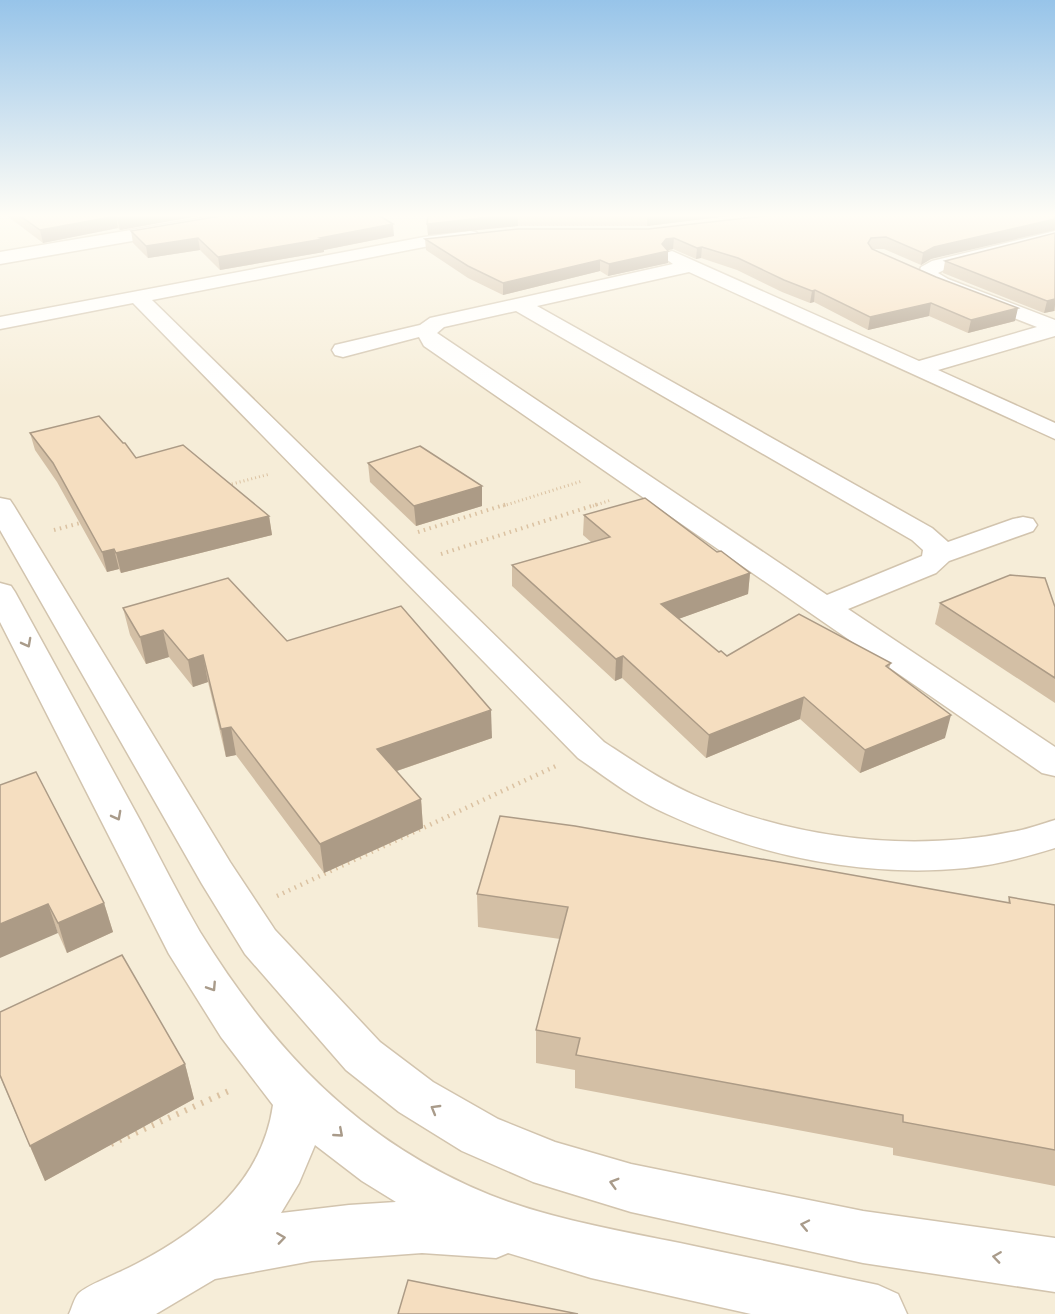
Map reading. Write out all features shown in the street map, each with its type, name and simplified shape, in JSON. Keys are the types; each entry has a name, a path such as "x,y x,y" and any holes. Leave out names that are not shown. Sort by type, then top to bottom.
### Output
{"street":[{"path":"0,323 249,276"},
{"path":"343,350 427,329 437,322 644,276"},
{"path":"714,276 1055,432"},
{"path":"927,276 1055,328"},
{"path":"930,276 933,279"},
{"path":"139,298 591,750 632,779 681,805 738,827 800,844 864,853 928,855 989,850 1055,834"},
{"path":"519,304 922,534 938,548 938,555 934,562 825,607"},
{"path":"917,369 1055,328"},
{"path":"427,329 426,333 432,341 1055,764"},
{"path":"10,522 260,942 363,1056 416,1097 480,1135 551,1165 631,1188 863,1238 1055,1265"},
{"path":"938,555 1023,525"},
{"path":"0,591 184,942 215,992 287,1084 346,1140 402,1178 466,1210 536,1237"},
{"path":"98,1314 203,1255 236,1228 262,1196 281,1164 294,1131 287,1084"},
{"path":"203,1255 271,1240 338,1231 405,1227 470,1229 536,1237 878,1314"}],"path":[{"path":"225,485 306,465"},
{"path":"395,554 620,469"},
{"path":"395,554 649,488"},
{"path":"10,522 88,521"},
{"path":"241,913 591,750"},
{"path":"111,1144 287,1084"}],"shaded area":[{"path":"0,276 1055,276 1055,1314 0,1314"}],"building":[{"path":"489,276 531,276 503,283"},
{"path":"776,276 934,276 1018,308 971,320 931,303 870,317 815,290 812,291"},
{"path":"984,276 1055,276 1055,299 1047,301"},
{"path":"99,416 136,458 183,445 269,516 116,553 114,549 102,552 53,463 30,433"},
{"path":"420,446 482,486 414,506 368,463"},
{"path":"645,498 717,552 721,551 750,573 661,604 719,652 727,656 799,614 891,663 886,666 951,715 865,750 804,697 709,735 623,656 616,659 512,565 610,537 584,515"},
{"path":"1010,575 1045,578 1055,607 1055,678 940,603"},
{"path":"228,578 287,641 401,606 491,710 377,749 421,799 320,844 231,727 221,729 203,655 188,660 163,630 140,637 123,608"},
{"path":"36,772 104,903 58,923 48,904 0,924 0,785"},
{"path":"500,816 575,826 1010,903 1009,897 1055,905 1055,1150 903,1122 903,1115 576,1055 580,1038 536,1030 568,907 477,894"},
{"path":"122,955 185,1064 30,1146 0,1075 0,1012"},
{"path":"408,1280 578,1314 398,1314"}]}
